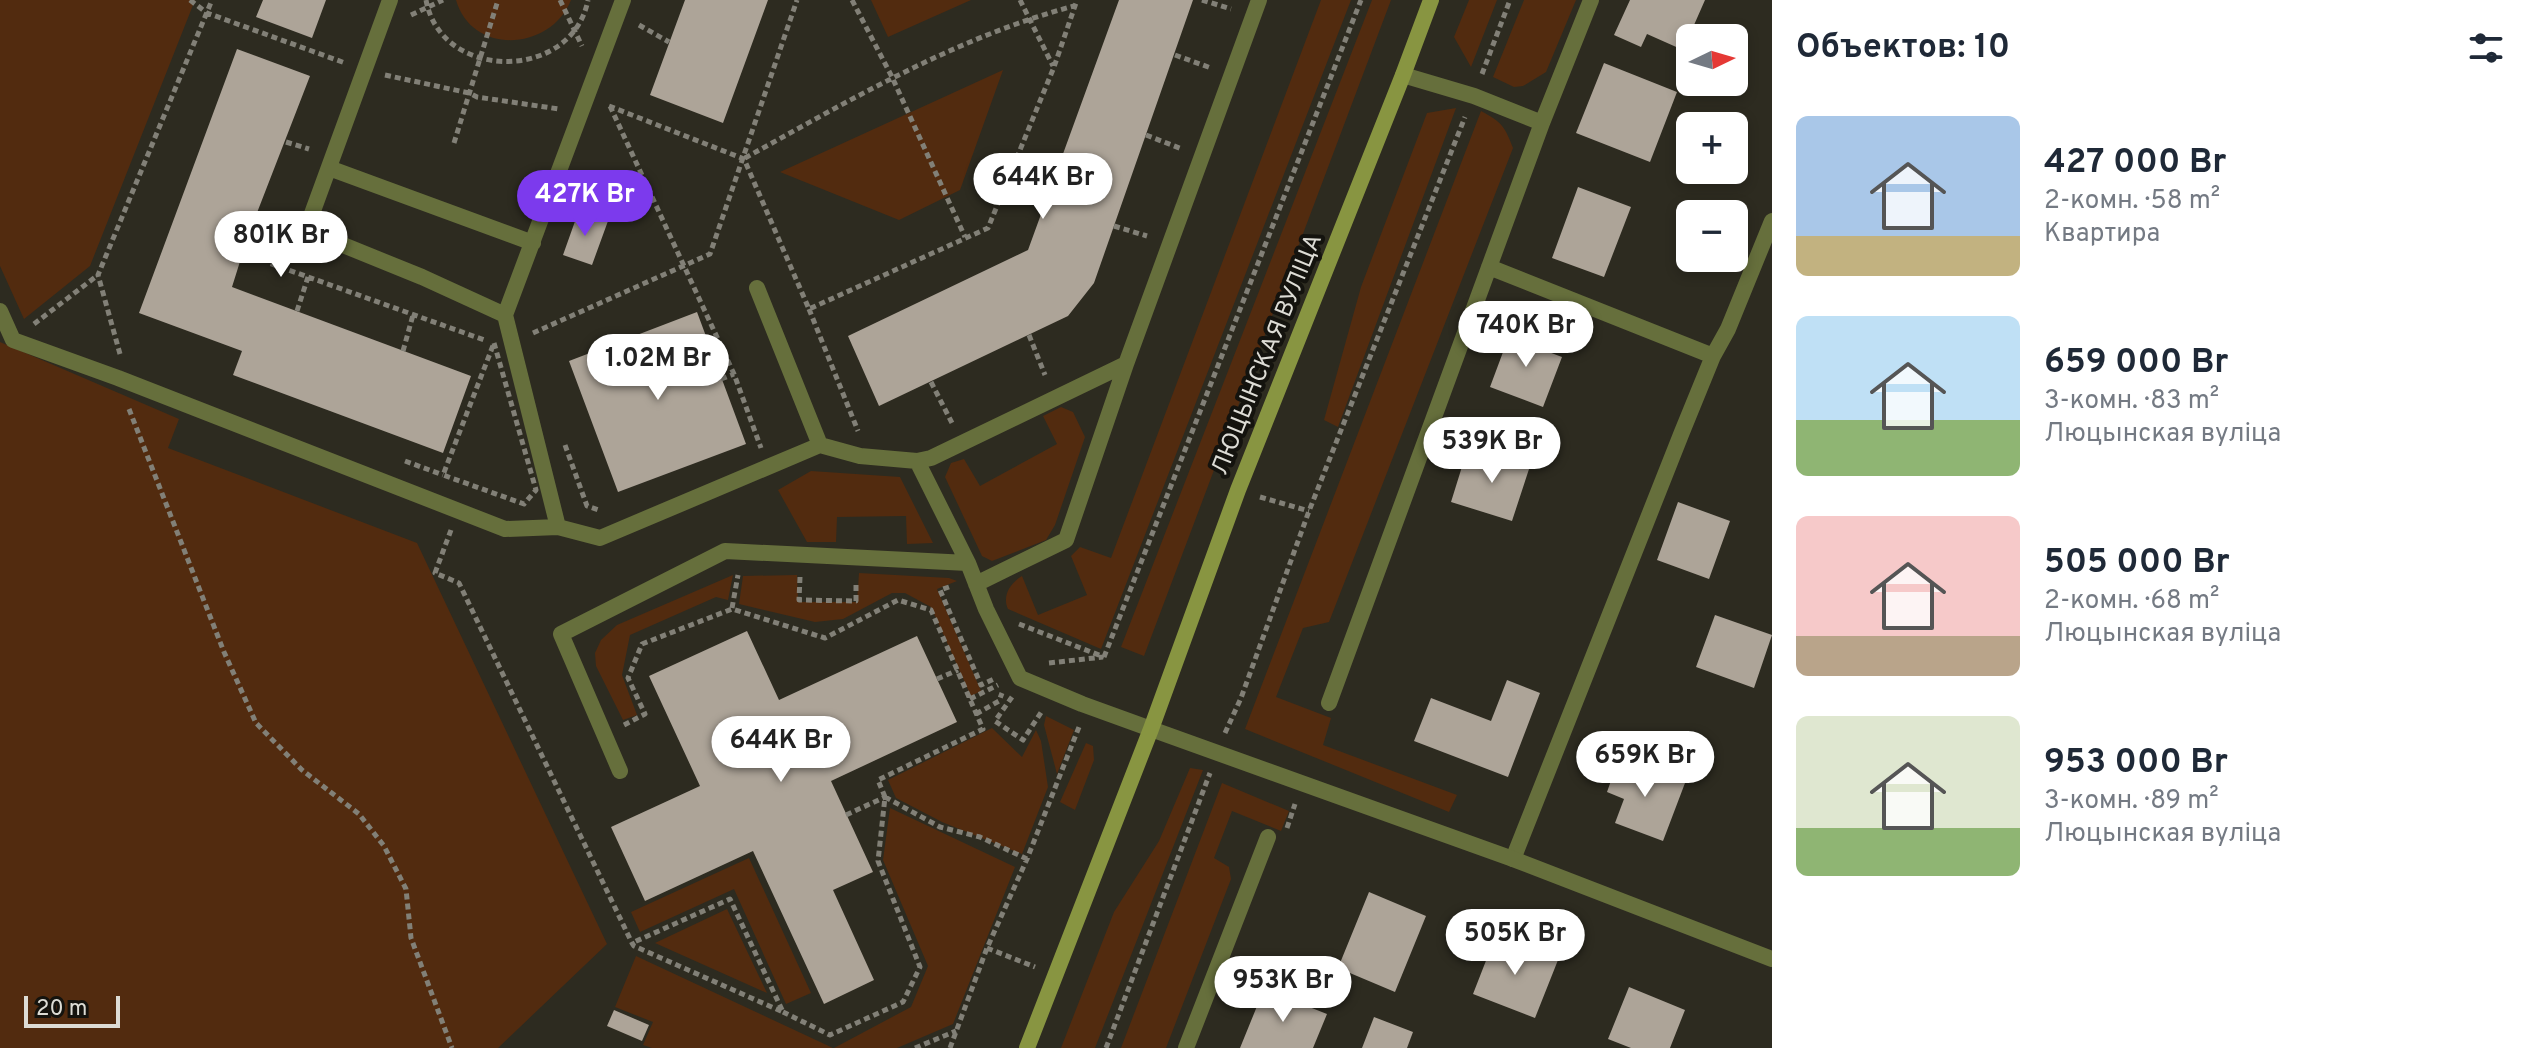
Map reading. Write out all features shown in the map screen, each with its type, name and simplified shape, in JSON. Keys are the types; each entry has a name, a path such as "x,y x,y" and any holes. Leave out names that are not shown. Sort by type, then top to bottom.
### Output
{"main road":[{"name":"ЛЮЦЫНСКАЯ ВУЛІЦА","path":"1027,1048 1151,729 1238,490 1431,0"}],"street":[{"path":"390,0 306,230 505,315"},
{"path":"558,527 505,315 623,0"},
{"path":"976,584 1066,540 1126,364 1259,0"},
{"path":"1329,703 1542,123 1591,0"},
{"path":"1403,75 1474,96 1542,123"},
{"path":"329,168 533,243"},
{"path":"1513,859 1713,356 1728,329 1772,221"},
{"path":"1489,267 1713,356"},
{"path":"757,288 820,445"},
{"path":"0,311 13,340 505,529 558,527 600,538 820,445 860,456 917,461 931,458 1126,364"},
{"path":"917,461 1020,678 1216,753 1513,859 1772,959"},
{"path":"620,771 561,634 725,551 968,563"},
{"path":"1186,1048 1268,837"}],"path":[{"path":"190,0 207,13 364,70 477,97 553,109 582,110 610,105 744,159 860,436"},
{"path":"13,340 98,275 212,0"},
{"path":"426,0 440,30 459,48 480,59 508,63 534,59 557,47 575,30 588,0"},
{"path":"454,143 498,0"},
{"path":"531,321 526,335 710,254 797,0"},
{"path":"852,0 892,77 965,238"},
{"path":"1020,0 1054,67"},
{"path":"1202,0 1239,11"},
{"path":"1104,657 1361,0"},
{"path":"1106,1048 1216,753 1241,698 1309,511 1510,0"},
{"path":"744,159 892,77 1029,18 1075,3"},
{"path":"809,309 988,228 1054,67 1075,3"},
{"path":"637,24 669,42"},
{"path":"336,76 345,49"},
{"path":"1175,55 1217,70"},
{"path":"605,120 610,105"},
{"path":"610,105 734,374 769,467"},
{"path":"1146,135 1185,150 1190,137"},
{"path":"286,142 309,149 305,162"},
{"path":"286,216 269,263 494,343"},
{"path":"1114,226 1152,237"},
{"path":"248,236 276,242"},
{"path":"98,275 122,358 118,378 202,596 256,723 302,770 359,814 384,846 406,889 411,938 452,1048"},
{"path":"297,311 308,277"},
{"path":"403,351 413,315"},
{"path":"1029,335 1045,375"},
{"path":"494,343 536,490 524,504 443,475 494,343"},
{"path":"1032,382 1058,369"},
{"path":"721,379 734,374"},
{"path":"931,382 952,423"},
{"path":"942,428 966,416"},
{"path":"561,435 587,506 604,512"},
{"path":"468,484 435,573 459,583 634,946 830,1035 903,1002 920,967 878,861 885,797 878,780 983,729 931,610 898,600 825,638 732,609 642,644 628,678 645,714 624,725 615,717"},
{"path":"1238,490 1309,511"},
{"path":"949,562 955,576 963,581 940,590 981,685 1003,676"},
{"path":"725,575 738,570 732,609"},
{"path":"800,570 799,600 856,601 856,571"},
{"path":"1017,632 1012,622 1104,657"},
{"path":"1035,664 1104,657"},
{"path":"937,679 958,670"},
{"path":"970,699 987,690"},
{"path":"1016,691 995,721 1023,740 1043,709 1056,716"},
{"path":"950,1048 987,948 1081,728 1068,722"},
{"path":"846,815 885,797"},
{"path":"885,797 940,827 980,837 1027,859"},
{"path":"632,943 730,899 783,1012"},
{"path":"987,948 1055,975"},
{"path":"915,1048 957,1031"}],"shaded area":[{"path":"0,0 195,0 90,266 24,319 0,266"},
{"path":"456,0 571,0 561,17 547,29 530,37 512,40 494,38 478,31 465,18"},
{"path":"871,0 971,0 888,37"},
{"path":"1321,0 1351,0 1101,649 1008,609 1007,595 1014,582 1022,576 1038,615 1087,595 1071,556 1080,547 1111,558"},
{"path":"1372,0 1391,0 1144,656 1121,647"},
{"path":"1469,0 1497,0 1471,67 1454,37"},
{"path":"1524,0 1576,0 1546,72 1523,86 1514,87 1493,77"},
{"path":"1003,70 960,190 899,220 780,172"},
{"path":"1456,108 1338,427 1324,420 1361,287 1427,113"},
{"path":"1481,111 1502,126 1513,148 1329,622 1303,628 1276,697 1331,718 1323,745 1457,795 1449,812 1245,729"},
{"path":"0,342 179,419 168,448 417,543 607,944 498,1048 0,1048"},
{"path":"1061,407 1073,412 1085,437 1055,525 1046,540 992,561 982,556 945,477 951,463 964,459 980,486 1057,444 1043,416"},
{"path":"811,471 900,477 933,543 907,544 906,516 837,517 836,542 807,542 778,490"},
{"path":"859,573 957,581 937,589 981,691 971,696 931,607 905,593 892,593 843,619 815,622 739,604 743,576 797,575 798,602 857,602"},
{"path":"733,575 728,600 716,597 630,635 622,675 637,715 623,720 596,666 595,653 601,640 617,625"},
{"path":"1046,716 1074,730 1057,774 1044,725"},
{"path":"992,728 1022,757 1036,730 1041,741 1048,787 1022,854 942,822 896,798 888,780"},
{"path":"1086,743 1093,746 1094,760 1075,810 1060,802"},
{"path":"1190,768 1203,770 1095,1048 1061,1048 1114,912 1159,841"},
{"path":"1222,783 1289,811 1281,831 1232,811 1214,858 1229,867 1231,879 1166,1048 1121,1048"},
{"path":"890,808 1015,867 953,1024 897,1048 834,1048 911,1007 928,966 883,860"},
{"path":"749,858 811,993 786,1004 734,889 640,932 631,912"},
{"path":"727,909 767,993 655,943"},
{"path":"636,956 833,1048 652,1048 643,1045 653,1022 615,1007"}],"building":[{"path":"263,0 326,0 312,38 256,17"},
{"path":"685,0 768,0 723,123 650,95"},
{"path":"1119,0 1193,0 1094,283 1068,316 879,406 848,336 1028,250"},
{"path":"1630,0 1705,0 1694,24 1676,24 1676,47 1647,34 1641,47 1614,35"},
{"path":"237,49 310,76 248,236 232,287 471,376 443,453 233,375 242,351 139,313"},
{"path":"1604,63 1676,92 1650,162 1576,133"},
{"path":"1578,187 1631,207 1604,277 1552,258"},
{"path":"579,210 608,221 592,265 563,255"},
{"path":"697,312 746,444 618,492 569,361"},
{"path":"1512,328 1542,339 1538,348 1562,357 1543,407 1490,387"},
{"path":"1490,450 1531,463 1512,521 1451,502 1465,457 1486,463"},
{"path":"1678,502 1730,521 1709,579 1657,560"},
{"path":"1715,615 1772,635 1754,688 1696,667"},
{"path":"747,631 779,700 917,636 957,722 831,781 873,872 833,890 874,980 824,1004 753,851 645,901 611,827 700,786 649,676"},
{"path":"1507,680 1540,693 1508,777 1414,741 1431,698 1491,721"},
{"path":"1619,758 1685,783 1663,841 1615,823 1624,799 1607,792"},
{"path":"1369,892 1426,916 1395,992 1338,968"},
{"path":"1496,935 1558,960 1535,1018 1473,994"},
{"path":"1629,987 1685,1010 1670,1048 1631,1048 1608,1039"},
{"path":"1264,989 1327,1014 1313,1048 1240,1048"},
{"path":"614,1010 649,1025 642,1041 607,1026"},
{"path":"1374,1017 1413,1032 1407,1048 1362,1048"}]}
